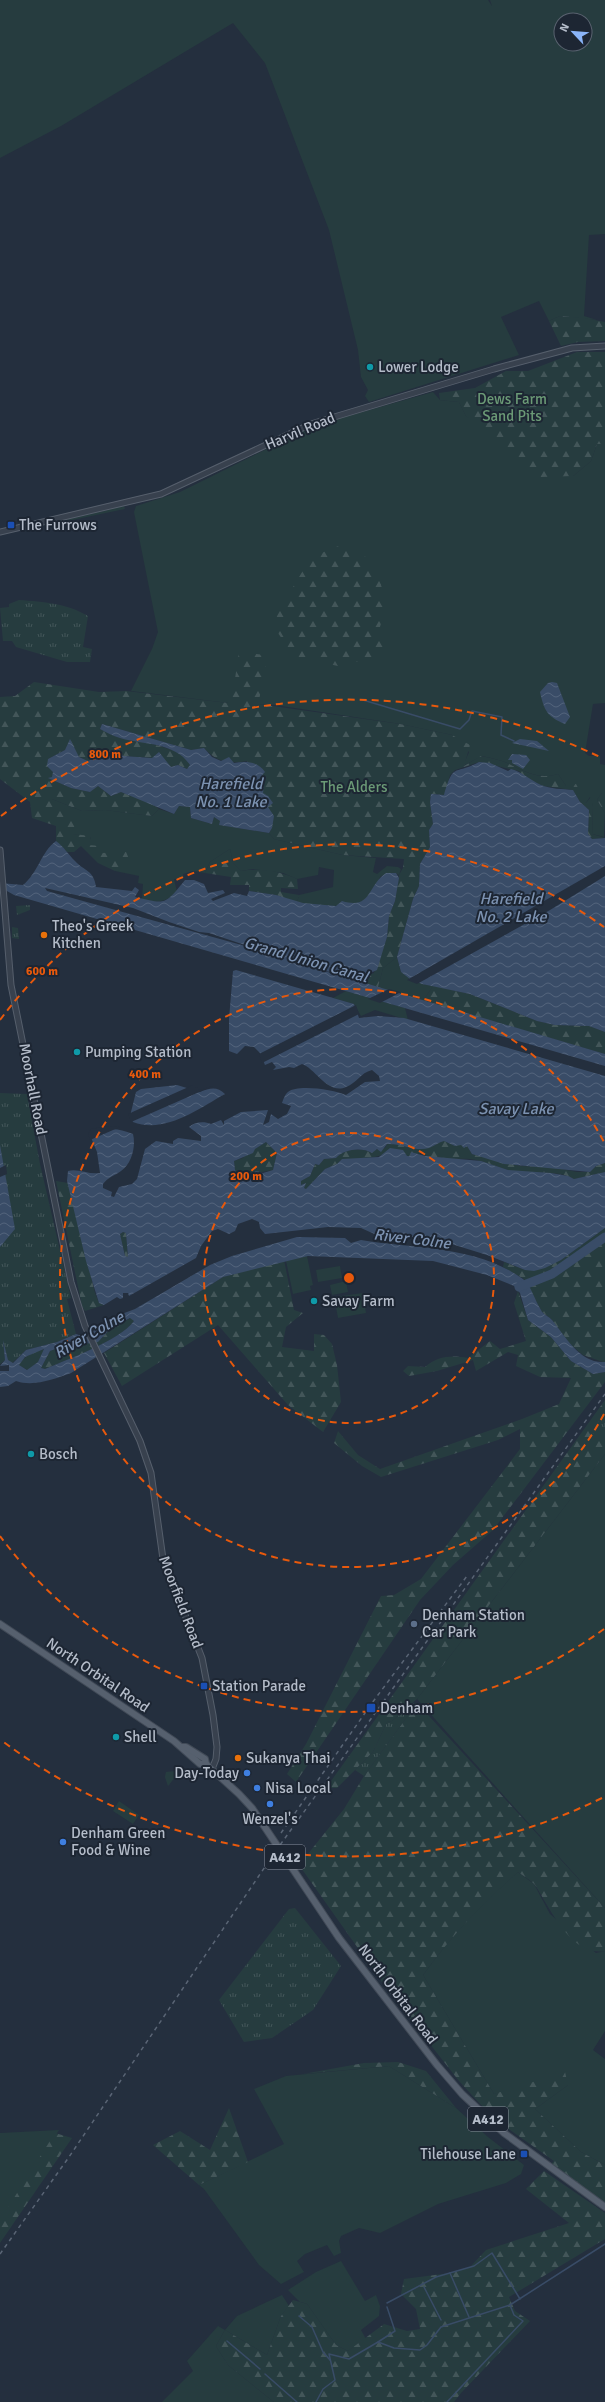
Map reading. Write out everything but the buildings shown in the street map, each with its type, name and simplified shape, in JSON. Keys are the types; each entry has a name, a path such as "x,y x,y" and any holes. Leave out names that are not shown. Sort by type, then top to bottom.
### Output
{"main road":[{"name":"North Orbital Road","path":"0,1624 182,1747 186,1747 205,1759 206,1764 252,1808 331,1927 437,2065 457,2088 504,2133 605,2207"}],"street":[{"name":"Harvil Road","path":"0,532 161,494 311,424 366,406 572,348 605,346"},
{"name":"Moorhall Road","path":"0,850 11,985 71,1282 86,1326 107,1370"},
{"name":"Moorfield Road","path":"107,1370 140,1441 151,1473 163,1559 206,1673 217,1747 216,1759 212,1769"}],"green space":[{"path":"0,0 488,0 492,6 490,0 605,0 605,234 589,235 584,316 597,320 560,316 549,321 539,301 501,317 519,355 369,402 365,396 368,390 361,377 358,350 329,230 265,63 233,23 61,126 0,158"},
{"path":"560,316 605,322 605,341 578,342 561,346 549,321"},
{"name":"Dews Farm Sand Pits","path":"577,352 605,352 605,444 597,444 591,461 573,476 541,477 466,416 459,402 440,400 439,393 475,388 506,371 528,371"},
{"path":"433,392 440,400 459,402 466,416 566,476 573,476 591,461 597,444 605,444 605,703 593,704 585,753 589,756 600,756 600,764 605,765 605,793 602,793 597,800 605,813 604,837 592,834 593,807 590,797 586,803 569,786 566,786 558,774 551,776 539,776 521,770 503,761 482,756 463,766 469,752 452,735 400,724 275,705 228,703 131,691 152,649 158,632 134,512 136,506 180,492 305,430 327,422"},
{"path":"124,506 125,509 29,529"},
{"path":"339,546 351,548 368,559 379,577 382,587 384,610 379,631 385,640 386,646 384,656 338,666 300,658 289,649 278,633 276,608 285,599 302,572 315,557 325,551"},
{"path":"19,600 63,606 88,616 83,647 92,649 90,662 67,662 16,647 12,641 3,641 0,608 9,607 9,604"},
{"name":"The Alders","path":"239,652 265,655 266,669 258,704 400,724 452,735 470,745 464,766 481,756 503,761 538,776 551,776 558,774 566,786 576,784 586,803 591,797 593,807 592,834 605,838 592,839 588,834 589,810 580,802 573,790 543,786 524,777 519,771 479,762 455,770 450,775 445,795 431,794 430,802 433,824 429,830 430,847 420,864 419,886 413,899 397,957 383,968 378,987 358,982 359,978 374,973 387,937 389,916 395,901 399,875 403,868 404,859 343,855 274,839 269,833 272,828 268,810 259,785 247,761 223,761 213,756 204,748 191,750 102,724 100,729 120,738 143,741 182,753 190,765 187,769 178,765 171,767 152,758 123,756 119,749 88,761 65,750 48,759 53,772 53,777 49,778 71,788 90,792 98,786 111,796 121,792 151,803 159,809 152,816 105,810 82,811 52,799 52,805 76,819 73,834 91,836 89,845 100,846 102,853 126,852 129,859 125,866 115,871 98,863 81,846 74,852 67,852 56,841 56,826 32,818 30,802 0,779 0,697 15,696 34,682 99,692 126,691 228,703 232,699"},
{"path":"602,793 605,793 605,813 597,800"},
{"path":"52,799 82,811 105,810 152,816 159,809 174,814 179,806 190,807 191,818 212,824 214,817 220,821 220,825 269,833 274,839 343,855 376,858 373,872 377,874 387,866 398,867 401,869 399,875 396,873 381,876 370,895 359,903 342,906 313,905 297,902 299,895 333,887 334,870 319,867 318,875 297,879 283,873 253,869 241,871 233,863 230,849 210,862 205,873 193,871 183,874 184,878 174,879 177,892 169,898 157,902 147,901 142,899 143,884 138,883 139,876 115,871 118,868 102,853 88,845 91,837 73,834 51,805"},
{"path":"230,849 233,863 241,871 269,871 297,879 298,889 281,888 281,892 299,895 297,902 276,895 249,891 249,885 230,885 231,877 205,873 210,862"},
{"path":"30,905 30,910 17,915 16,906"},
{"path":"12,927 18,928 19,939 12,938"},
{"path":"397,957 401,972 422,984 433,986 423,1001 378,987 383,968"},
{"path":"433,986 470,994 537,1021 555,1025 589,1026 605,1032 605,1054 423,1001"},
{"path":"346,991 405,1008 408,1020 375,1010 361,1016 354,1004 333,998"},
{"path":"0,1093 27,1094 40,1164 71,1298 67,1299 76,1334 57,1342 26,1350 12,1363 8,1360 3,1341 5,1360 0,1364"},
{"path":"444,1140 448,1143 467,1146 472,1154 520,1166 551,1167 577,1172 590,1172 596,1166 605,1163 605,1172 574,1179 559,1174 516,1172 475,1160 432,1158 421,1153 410,1156 382,1155 367,1159 342,1159 337,1164 325,1169 306,1189 304,1188 305,1183 301,1185 301,1181 310,1176 315,1164 319,1165 324,1159 336,1158 348,1151 363,1150 372,1153 374,1150 385,1148 387,1144 430,1147"},
{"path":"266,1142 277,1153 273,1170 240,1176 235,1170 234,1161 243,1158 245,1155"},
{"path":"56,1181 68,1183 95,1293 99,1303 104,1305 85,1311 82,1306"},
{"path":"605,1228 605,1362 603,1362 583,1355 570,1344 551,1319 542,1312 524,1279 503,1267 504,1262 525,1270 561,1260"},
{"path":"123,1232 126,1233 128,1257 125,1256 120,1234"},
{"path":"307,1256 313,1285 310,1286 311,1290 293,1294 286,1261"},
{"path":"284,1260 294,1310 303,1313 286,1327 282,1347 314,1351 314,1334 324,1335 332,1344 337,1365 341,1402 323,1432 288,1405 218,1325 122,1386 104,1353 223,1277"},
{"path":"340,1266 342,1278 318,1282 316,1270"},
{"path":"346,1281 348,1292 332,1295 330,1285"},
{"path":"518,1291 528,1320 551,1337 571,1361 593,1374 605,1372 605,1382 493,1530 453,1565 420,1600 296,1782 287,1774 306,1744 381,1596 394,1595 421,1579 520,1449 520,1429 498,1440 381,1477 362,1466 334,1443 338,1431 358,1455 380,1469 522,1419 559,1404 571,1378 540,1377 516,1366 518,1355 508,1352 476,1371 473,1360 437,1371 409,1376 403,1371 408,1366 425,1367 430,1363 445,1357 468,1358 490,1341 500,1349 526,1341 514,1303"},
{"path":"363,1293 366,1313 338,1318 334,1297"},
{"path":"131,1318 134,1321 117,1336 79,1355 45,1369 41,1368 50,1351 69,1344 77,1345 101,1339 111,1328"},
{"path":"45,1349 38,1362 28,1370 18,1365 30,1354"},
{"path":"605,1400 605,1454 417,1699 392,1721 387,1722 373,1752 337,1788 326,1788"},
{"path":"605,1410 605,1436 592,1433"},
{"path":"605,1454 605,1908 417,1699"},
{"path":"414,1703 417,1703 364,1776 355,1770 373,1752 387,1722 392,1721"},
{"path":"417,1703 605,1908 605,1951 593,1951 572,1939 555,1918 535,1885 518,1872 468,1921 423,1975 494,2094 565,2072 568,2085 535,2109 581,2152 605,2165 605,2206 549,2166 554,2161 493,2118 459,2081 389,1992 299,1865 344,1809 364,1776"},
{"path":"166,1772 179,1772 168,1786 165,1777"},
{"path":"119,1801 139,1815 133,1824 113,1811"},
{"path":"518,1872 534,1884 550,1914 596,1953 605,1951 605,2031 593,2050 605,2059 605,2165 581,2152 535,2109 568,2085 494,2094 423,1975 468,1920"},
{"path":"295,1908 341,1966 313,2010 272,2038 244,2042 219,2000 289,1909"},
{"path":"398,2062 426,2071 456,2108 389,2066 303,2074 364,2063"},
{"path":"389,2066 456,2108 488,2137 524,2165 521,2174 506,2183 438,2204 380,2233 359,2228 341,2236 339,2241 341,2253 334,2256 327,2245 305,2254 297,2261 304,2272 281,2284 259,2265 204,2189 199,2185 284,2144 254,2089 286,2076"},
{"path":"229,2108 248,2162 199,2185 153,2145 180,2131 210,2150"},
{"path":"59,2130 0,2224 0,2133"},
{"path":"55,2133 72,2138 0,2243 0,2220"},
{"path":"544,2171 605,2213 605,2239 509,2297 515,2311 530,2321 454,2402 274,2402 228,2365 216,2346 225,2330 267,2355 281,2316 293,2300 307,2304 336,2345 348,2351 384,2324 407,2331 420,2329 416,2309 401,2294 404,2279 450,2273 470,2267 486,2250 569,2223 526,2189"},
{"path":"341,2261 365,2301 376,2295 380,2306 379,2316 361,2330 366,2339 348,2351 336,2345 307,2304 300,2302 288,2290 316,2272"},
{"path":"282,2295 289,2306 281,2316 267,2355 225,2330 237,2316"},
{"path":"218,2326 225,2330 216,2346 228,2365 274,2402 162,2402 193,2371 187,2361"}],"water":[{"path":"548,683 557,683 570,717 565,724 550,716 543,704 540,692"},
{"name":"Harefield No. 1 Lake","path":"102,724 191,750 204,748 212,757 221,761 229,757 234,763 247,762 259,766 265,772 258,780 264,785 263,793 268,796 273,803 268,807 274,816 272,828 269,833 219,825 220,821 214,817 212,824 191,818 190,807 179,806 174,814 121,792 111,796 98,786 90,792 71,788 48,778 52,777 53,772 47,766 48,759 65,750 70,739 79,757 88,761 119,748 123,756 152,758 159,752 171,767 178,765 187,769 190,765 184,758 168,748 117,737 100,729"},
{"path":"520,739 537,741 549,751 512,743"},
{"path":"512,754 526,755 530,760 523,769 512,763 512,760 508,760"},
{"name":"Harefield No. 2 Lake","path":"479,762 490,763 508,771 511,769 515,770 545,786 557,789 573,790 580,802 589,810 588,834 592,839 605,838 605,1032 589,1026 555,1025 537,1021 470,994 422,984 410,979 401,972 397,957 413,899 419,886 420,864 430,847 429,830 433,824 430,802 431,794 444,795 447,784 453,773"},
{"name":"Grand Union Canal","path":"56,841 59,843 78,864 91,874 95,881 96,887 132,891 135,887 139,890 135,897 159,902 168,899 173,895 185,880 194,880 204,884 208,893 223,890 225,893 211,899 213,901 234,893 247,896 249,891 276,895 303,903 336,906 342,901 352,903 364,900 380,878 386,873 396,873 399,878 395,901 389,916 387,937 377,970 359,978 321,970 605,1054 605,1066 14,895 0,887 0,883 23,885 32,875 51,846","holes":["45,888 133,908 199,932 209,933 263,951 47,891"]},
{"name":"Savay Lake","path":"236,970 354,1004 359,1018 378,1016 404,1018 605,1076 605,1163 596,1166 590,1172 504,1164 472,1154 467,1146 464,1148 461,1145 455,1146 444,1141 424,1149 387,1144 381,1152 377,1149 372,1153 363,1150 353,1150 339,1155 336,1158 324,1159 319,1165 315,1164 310,1176 301,1181 301,1185 306,1183 304,1188 306,1189 325,1169 337,1164 342,1159 379,1157 390,1148 403,1150 407,1156 410,1156 411,1152 425,1156 481,1161 508,1170 551,1173 568,1176 574,1179 605,1172 605,1228 561,1260 545,1268 534,1271 525,1270 487,1255 445,1242 411,1237 381,1237 361,1228 328,1227 265,1234 260,1228 259,1222 252,1219 238,1224 235,1231 229,1234 218,1229 212,1231 201,1246 196,1258 129,1296 128,1293 123,1293 123,1298 120,1299 117,1297 104,1305 99,1303 86,1261 67,1181 68,1171 72,1170 100,1173 97,1152 90,1135 111,1129 121,1130 133,1134 134,1144 128,1164 125,1168 109,1178 103,1184 103,1188 112,1192 111,1196 114,1197 119,1187 132,1184 137,1179 145,1149 156,1141 173,1144 173,1141 178,1138 201,1141 201,1136 189,1127 196,1123 202,1122 211,1124 221,1120 224,1125 224,1121 241,1112 268,1110 263,1125 269,1122 271,1114 278,1119 287,1114 291,1106 282,1103 287,1093 293,1090 308,1088 333,1091 346,1095 365,1082 380,1081 379,1076 372,1070 364,1073 350,1085 340,1089 328,1085 302,1064 294,1068 289,1067 273,1070 276,1067 272,1062 265,1065 260,1053 254,1047 245,1046 237,1054 229,1051 229,1019 233,971","holes":["266,1142 277,1153 273,1170 263,1173 256,1171 250,1175 240,1176 235,1170 234,1161 253,1153 255,1149","123,1232 126,1233 128,1257 125,1256 120,1234"]},
{"path":"177,1085 200,1092 216,1089 225,1094 192,1113 169,1122 157,1125 145,1125 133,1122 130,1116 136,1092 141,1089"},
{"path":"0,1145 15,1229 0,1247"},
{"name":"River Colne","path":"297,1237 345,1238 351,1243 361,1240 423,1247 465,1254 485,1260 504,1268 523,1279 528,1285 543,1313 551,1319 574,1348 581,1354 588,1359 605,1362 605,1372 593,1374 571,1361 551,1337 528,1320 520,1293 514,1286 487,1275 433,1261 308,1256 223,1277 71,1373 44,1382 23,1383 16,1381 8,1386 0,1387 0,1371 9,1371 9,1365 0,1366 5,1360 3,1340 8,1360 13,1363 26,1350 57,1342 76,1334 85,1337 111,1318 135,1309 210,1265 232,1256","holes":["130,1318 134,1321 117,1336 79,1355 45,1369 41,1368 50,1351 69,1344 77,1345 98,1342 111,1328","44,1349 38,1362 27,1370 19,1365 25,1357"]}],"pier":[{"path":"605,866 605,876 550,910 417,984 407,980"},
{"path":"389,989 401,992 380,1003 368,999"},
{"path":"356,1005 359,1014 262,1063 259,1054"},
{"path":"193,1085 200,1090 213,1086 131,1122 128,1114"},
{"path":"107,1126 120,1127 90,1140 88,1134 91,1129"},
{"path":"6,1165 7,1174 0,1177 0,1168"}],"waterway":[{"path":"363,700 460,729 469,720 472,711 502,717 501,735 514,741"},
{"path":"519,1287 552,1274 605,1237"},
{"path":"316,2402 323,2389 335,2380 329,2354 349,2359 378,2342 394,2348 420,2350 427,2345 441,2327 510,2305 605,2244"},
{"path":"387,2303 436,2277 474,2266 492,2253 520,2299"},
{"path":"450,2273 469,2317"},
{"path":"424,2287 441,2320"},
{"path":"447,2402 523,2321 514,2315 510,2305"},
{"path":"378,2342 395,2331 387,2307"},
{"path":"299,2316 312,2327 323,2352 330,2360"},
{"path":"227,2341 260,2369"},
{"path":"265,2374 297,2402"}],"railway":[{"path":"0,2254 69,2157 275,1852 605,1394"},
{"path":"281,1833 372,1703 467,1576"}],"place":[{"name":"Lower Lodge","path":"370,367"},
{"name":"The Furrows","path":"11,525"},
{"name":"Theo's Greek Kitchen","path":"44,935"},
{"name":"Pumping Station","path":"77,1052"},
{"name":"Savay Farm","path":"314,1301"},
{"name":"Bosch","path":"31,1454"},
{"name":"Denham Station Car Park","path":"414,1624"},
{"name":"Station Parade","path":"204,1686"},
{"name":"Denham","path":"371,1708"},
{"name":"Shell","path":"116,1737"},
{"name":"Sukanya Thai","path":"238,1758"},
{"name":"Day-Today","path":"247,1773"},
{"name":"Nisa Local","path":"257,1788"},
{"name":"Wenzel's","path":"270,1804"},
{"name":"Denham Green Food & Wine","path":"63,1842"},
{"name":"Tilehouse Lane","path":"524,2154"}]}
